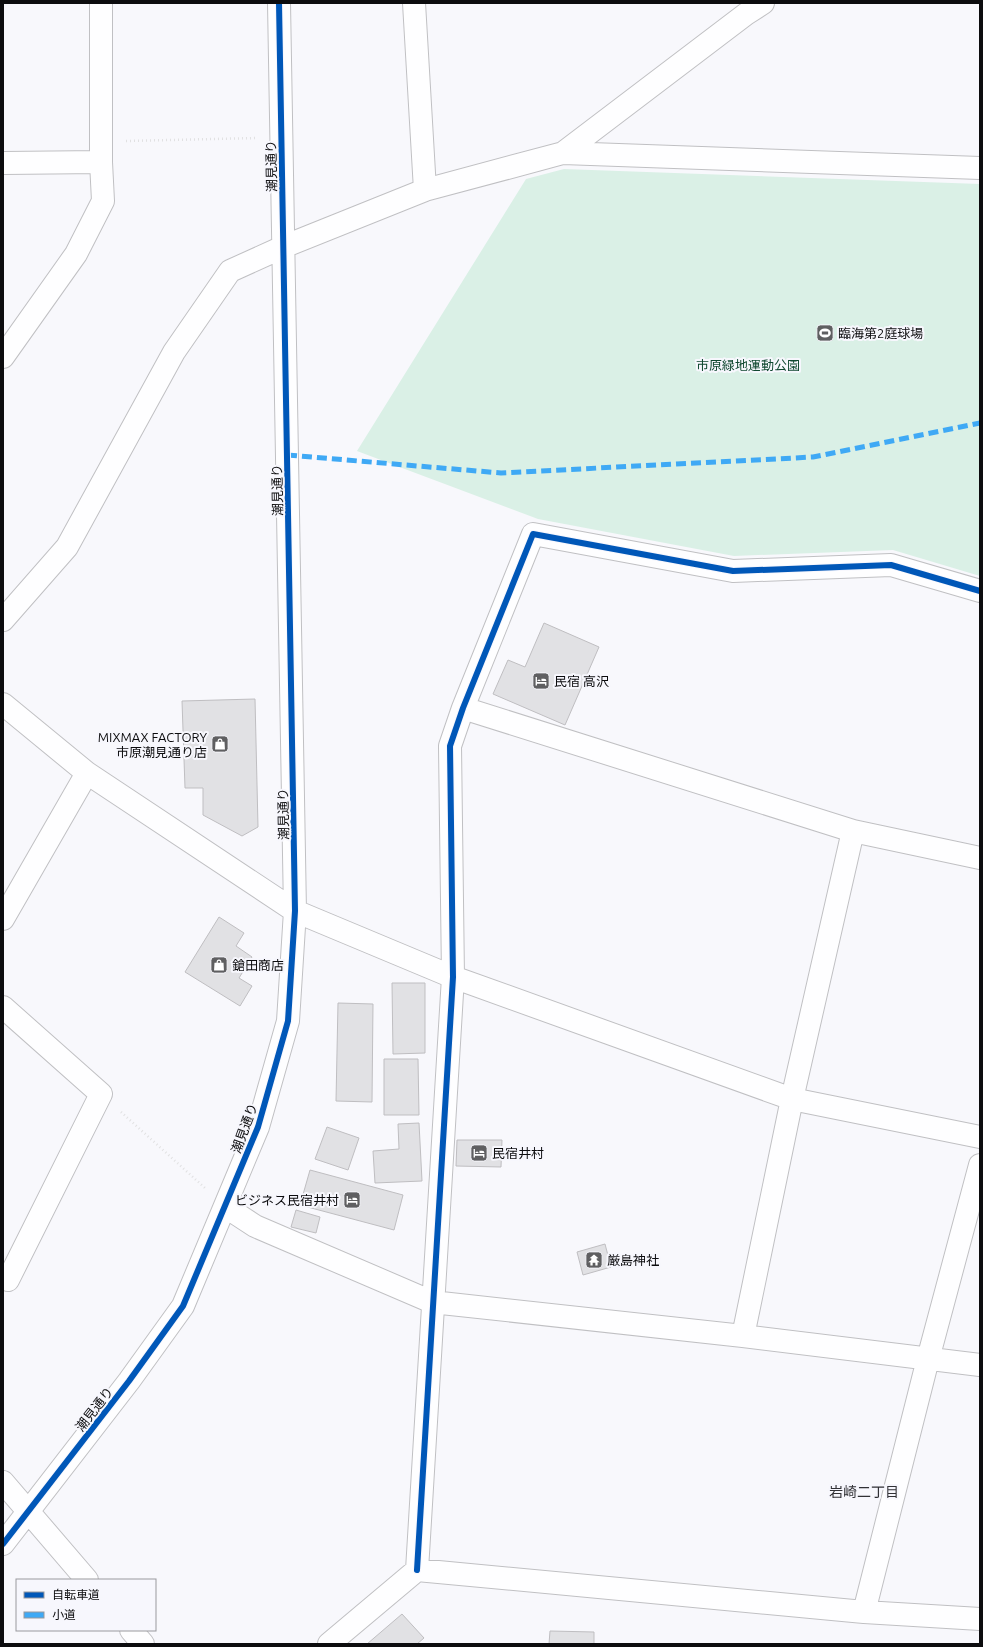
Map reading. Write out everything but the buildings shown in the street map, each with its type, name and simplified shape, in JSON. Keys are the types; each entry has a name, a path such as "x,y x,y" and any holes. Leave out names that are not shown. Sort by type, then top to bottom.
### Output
{"street":[{"path":"3,356 76,254 103,201 101,152 101,3"},
{"name":"潮見通り","path":"3,1544 130,1381 183,1306 226,1207 258,1127 288,1021 295,911 279,3"},
{"path":"414,3 425,190"},
{"path":"563,154 747,7"},
{"path":"3,163 101,152"},
{"path":"3,620 67,547 174,352 230,271 283,247 425,190 563,154 980,168"},
{"path":"417,1570 432,1302 453,977 450,746 463,708 533,534 733,571 891,565 980,591"},
{"path":"3,704 87,773 295,911 453,977 792,1099 980,1137"},
{"path":"463,708 853,831 980,858"},
{"path":"3,919 87,773"},
{"path":"743,1336 792,1099 853,831"},
{"path":"3,1007 101,1094 8,1280 3,1276"},
{"path":"864,1612 928,1359 980,1165"},
{"path":"226,1207 255,1226 432,1302 743,1336 980,1365"},
{"path":"3,1482 86,1579"},
{"path":"329,1644 417,1570 864,1612 980,1619"},
{"path":"131,1631 143,1644"}],"path":[{"path":"101,152 282,138"},
{"path":"101,1094 226,1207"}],"green space":[{"name":"市原緑地運動公園","path":"564,169 980,184 980,576 893,550 734,556 538,519 357,451 526,179"}],"marked path":[{"path":"287,455 501,473 813,457 980,423"}],"cycle path":[{"path":"3,1544 129,1381 183,1306 258,1127 288,1021 295,911 279,3"},
{"path":"417,1570 453,977 450,746 463,708 533,534 733,571 891,565 980,591"}],"place":[{"name":"臨海第2庭球場","path":"825,333"},
{"name":"民宿 高沢","path":"541,681"},
{"name":"MIXMAX FACTORY 市原潮見通り店","path":"220,744"},
{"name":"鎗田商店","path":"219,965"},
{"name":"民宿井村","path":"479,1153"},
{"name":"ビジネス民宿井村","path":"352,1200"},
{"name":"厳島神社","path":"594,1260"}],"district":[{"name":"岩崎二丁目","path":"864,1492"}]}
